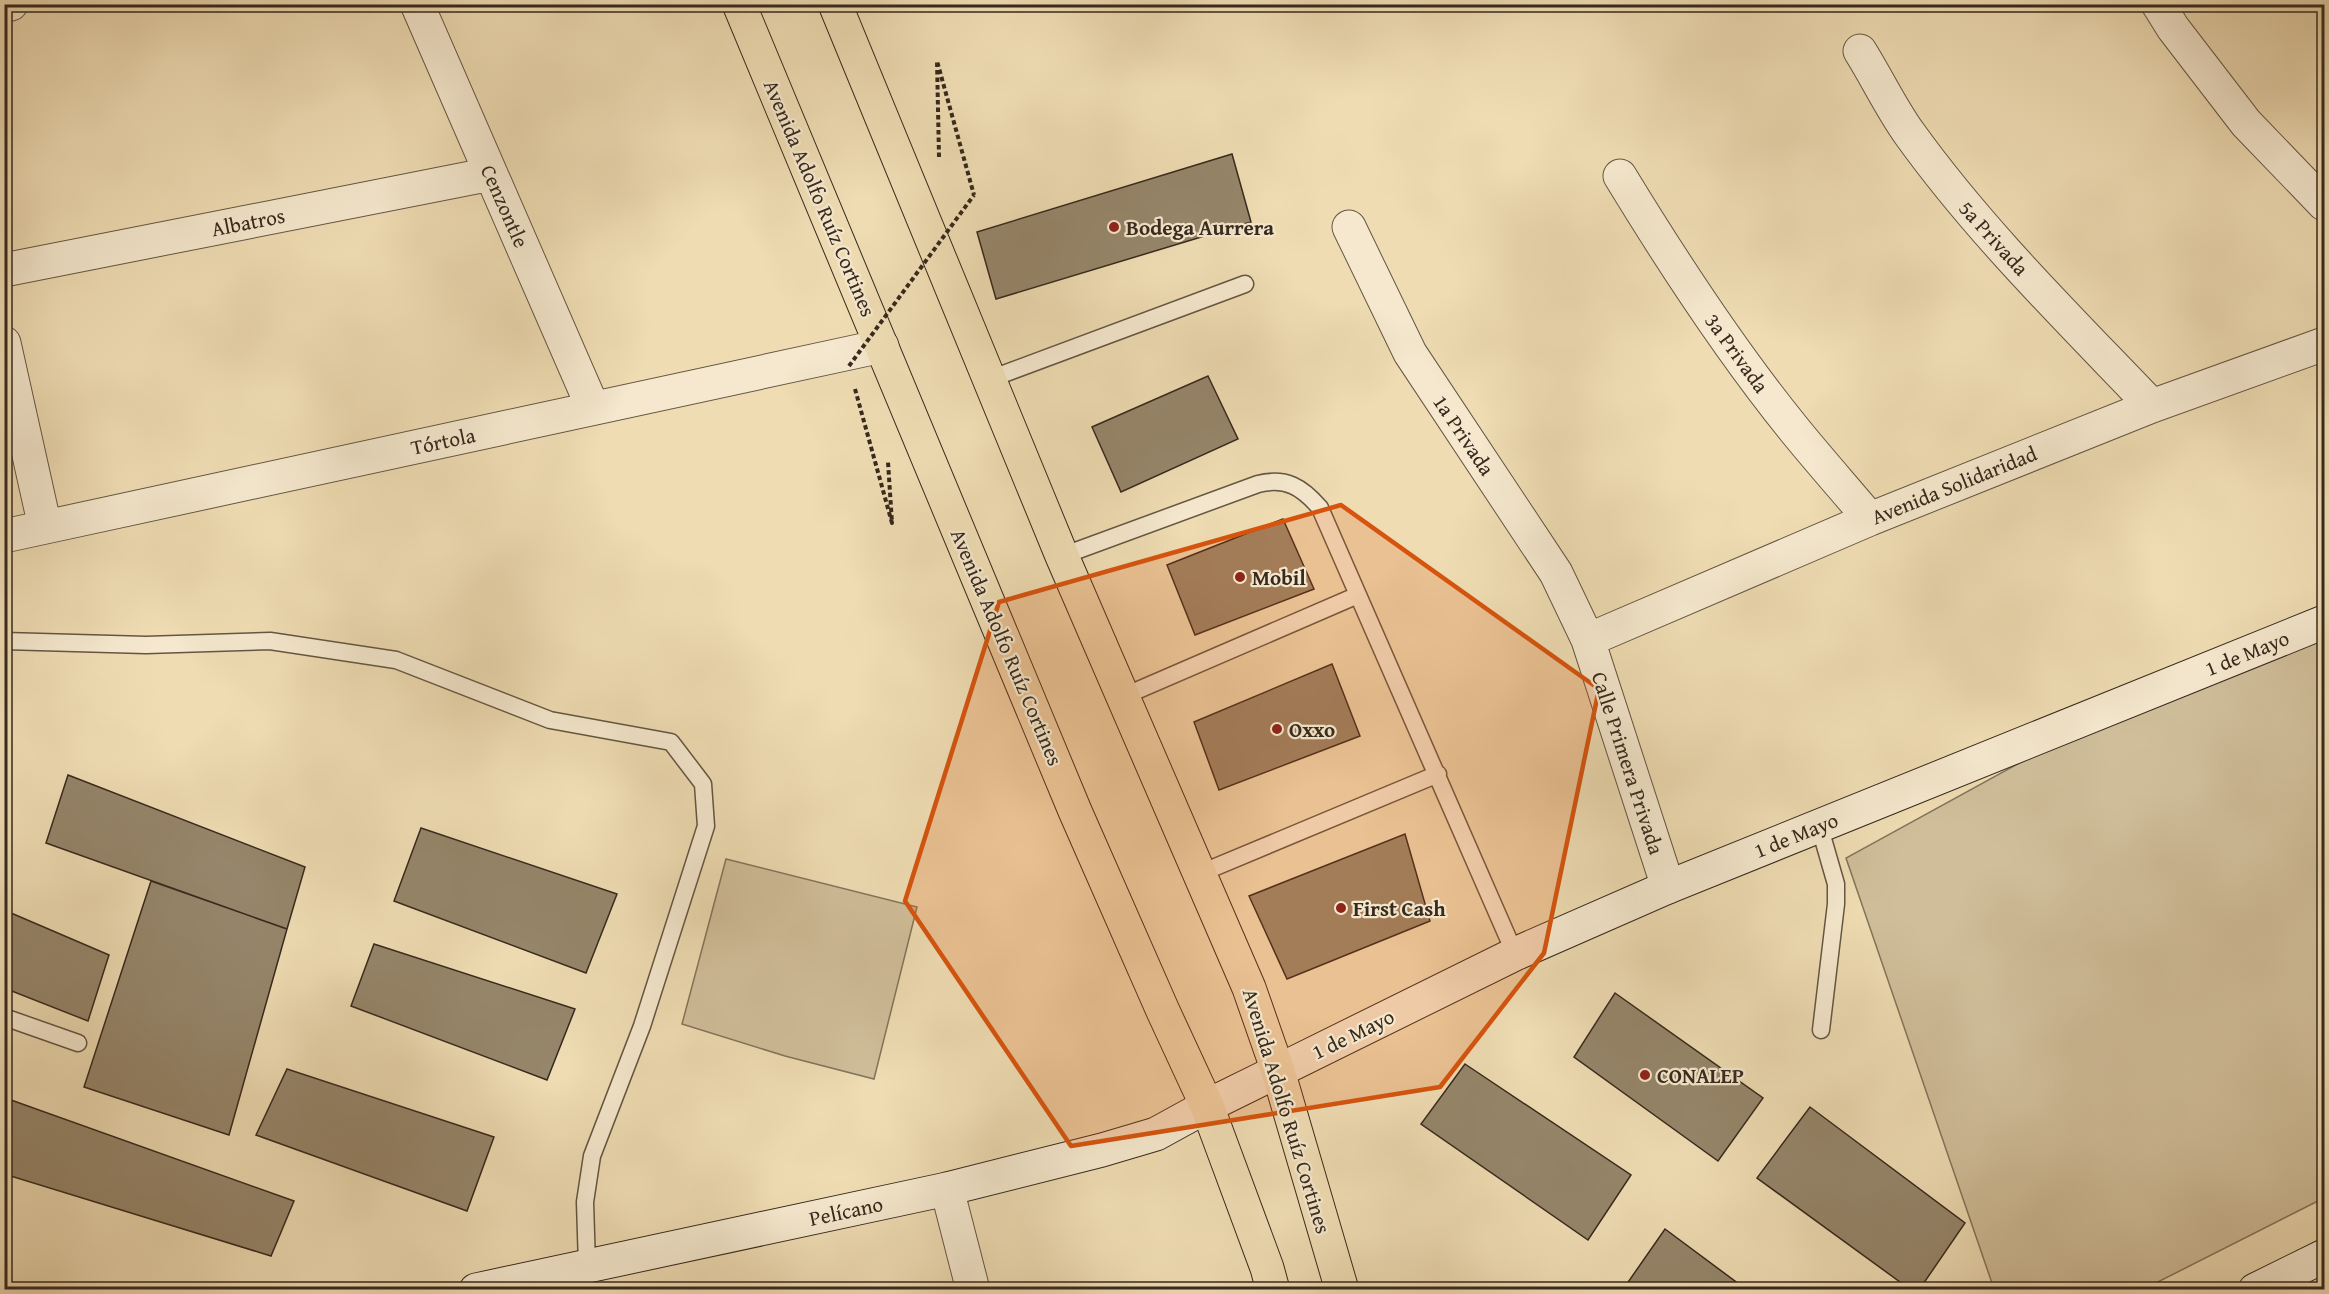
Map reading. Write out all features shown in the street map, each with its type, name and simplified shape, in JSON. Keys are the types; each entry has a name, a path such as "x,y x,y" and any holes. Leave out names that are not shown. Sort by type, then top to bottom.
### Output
{"main road":[{"name":"Avenida Adolfo Ruíz Cortines","path":"739,4 1075,811 1207,1106 1273,1290"},
{"name":"Avenida Adolfo Ruíz Cortines","path":"835,4 1062,556 1249,988 1278,1071 1342,1290"}],"street":[{"path":"4,6 11,4"},
{"name":"Cenzontle","path":"417,4 592,408"},
{"path":"2158,4 2173,28 2246,123 2325,204"},
{"name":"5a Privada","path":"1860,51 1908,131 1950,187 2009,256 2152,406"},
{"name":"Albatros","path":"4,270 490,174"},
{"name":"3a Privada","path":"1620,176 1671,259 1721,333 1792,427 1870,519"},
{"name":"1a Privada","path":"1349,226 1410,353 1556,573 1588,640"},
{"path":"4,343 45,527"},
{"name":"Avenida Solidaridad","path":"1588,640 1870,519 2152,406 2325,344"},
{"name":"Tórtola","path":"4,536 882,346"},
{"name":"1 de Mayo","path":"1207,1106 1515,954 1668,887 2325,622"},
{"name":"Calle Primera Privada","path":"1588,640 1668,887"},
{"name":"Pelícano","path":"476,1290 947,1189 1102,1150 1156,1134 1207,1106"},
{"path":"947,1189 973,1290"},
{"path":"2255,1290 2325,1256"}],"lane":[{"path":"990,379 1245,284"},
{"path":"1062,556 1273,480 1290,484 1307,494 1320,508 1515,954"},
{"path":"1122,697 1358,595"},
{"path":"4,641 146,645 270,641 373,656 396,660 550,720 671,742 703,784 706,826 642,1026 592,1156 585,1202 587,1266"},
{"path":"1201,873 1437,774"},
{"path":"1819,825 1836,884 1836,904 1821,1030"},
{"path":"4,1017 78,1043"}],"path":[{"path":"849,366 974,195 937,61 939,162 931,154"}],"highlighted area":[{"path":"1341,505 1599,689 1544,953 1440,1087 1071,1146 905,901 999,602"}],"shaded area":[{"path":"2324,637 2324,1198 2144,1289 1994,1289 1846,858 2107,715"},
{"path":"726,859 917,907 874,1079 785,1056 682,1024"}],"building":[{"name":"Bodega Aurrera","path":"1232,154 1251,222 996,299 977,232"},
{"path":"1208,376 1238,439 1121,492 1092,427"},
{"name":"Mobil","path":"1283,519 1314,589 1195,635 1167,565"},
{"name":"Oxxo","path":"1332,664 1360,736 1219,790 1194,722"},
{"path":"68,775 305,867 287,929 46,843"},
{"path":"421,828 617,894 586,973 394,901"},
{"name":"First Cash","path":"1405,834 1430,921 1287,979 1249,896"},
{"path":"151,881 287,929 229,1135 84,1087"},
{"path":"4,910 109,955 88,1021 4,988"},
{"path":"374,944 575,1009 547,1080 351,1006"},
{"path":"1615,993 1763,1098 1718,1161 1574,1057"},
{"path":"1465,1064 1631,1175 1588,1240 1421,1124"},
{"path":"287,1069 494,1137 467,1211 256,1135"},
{"path":"11,1100 294,1201 271,1256 4,1174 4,1123"},
{"path":"1810,1107 1965,1223 1919,1290 1911,1290 1757,1178"},
{"path":"1665,1229 1747,1290 1624,1288"}],"place":[{"name":"Bodega Aurrera","path":"1114,227"},
{"name":"Mobil","path":"1240,577"},
{"name":"Oxxo","path":"1277,729"},
{"name":"First Cash","path":"1341,908"},
{"name":"CONALEP","path":"1645,1075"}]}
